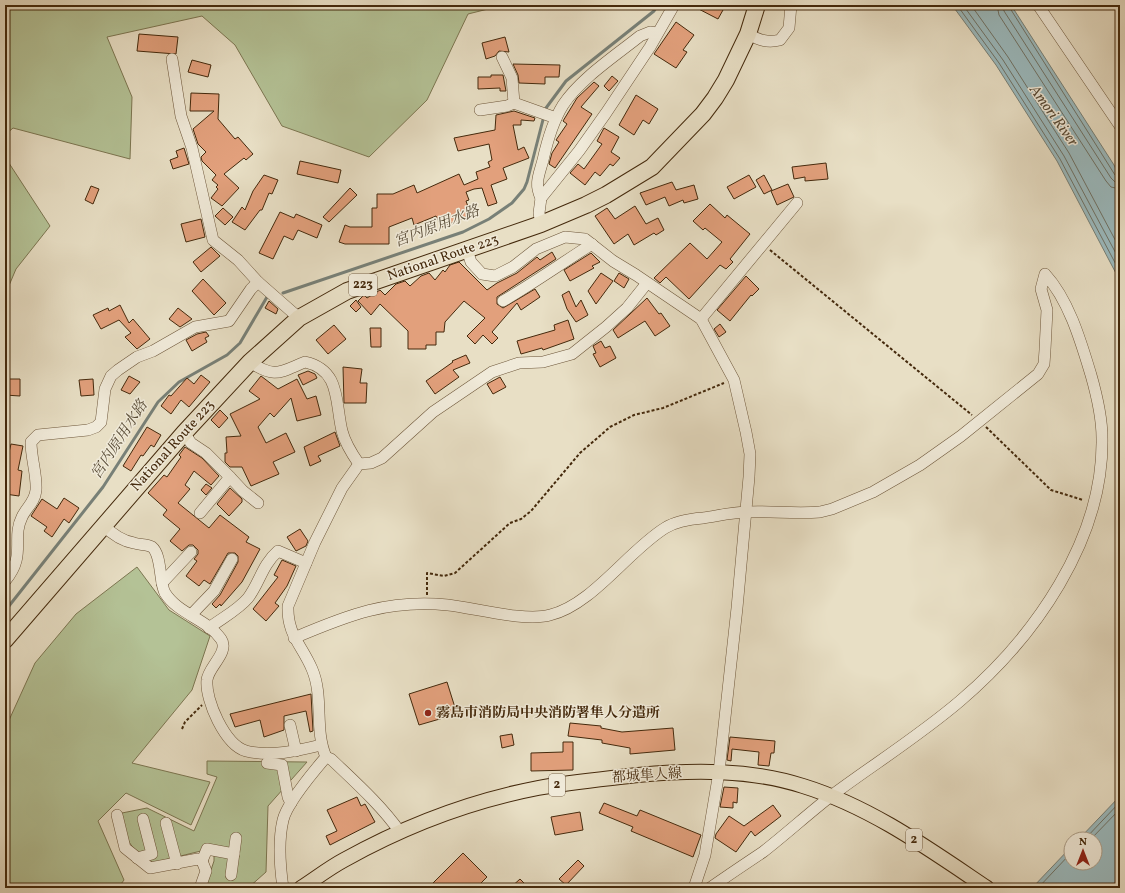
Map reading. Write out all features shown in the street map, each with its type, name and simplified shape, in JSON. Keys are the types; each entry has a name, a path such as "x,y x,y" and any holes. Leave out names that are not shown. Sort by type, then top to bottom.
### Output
{"highway":[{"name":"National Route 223","path":"5,640 184,433 250,362 299,318 347,291 541,224 606,195 652,166 703,114 726,80 748,34 757,5"}],"main road":[{"name":"都城隼人線","path":"301,888 343,860 400,832 436,817 483,802 539,788 600,779 660,773 719,772 755,775 781,780 803,785 834,797 894,827 987,888"}],"street":[{"path":"541,224 539,213 541,198 579,151 650,47 674,5"},
{"path":"748,34 761,40 772,42 780,40 789,28 791,5"},
{"path":"1038,5 1120,126"},
{"path":"541,198 536,188 554,117 583,83 640,36 650,32 657,33"},
{"path":"502,57 512,78 514,103"},
{"path":"172,59 181,116 192,148 213,240 238,260 258,282 299,318"},
{"path":"480,110 507,106 514,103 539,110 554,117"},
{"path":"701,319 764,246 797,204"},
{"path":"467,250 471,262 482,274 495,276 513,267 536,249 565,237 585,239 613,261 701,319 734,380 750,454 746,512 738,608 719,772 705,855 694,888"},
{"path":"503,301 541,279 547,273 592,244"},
{"path":"294,638 350,615 370,609 398,604 448,605 523,616 548,616 564,611 590,593 665,527 690,520 746,512 806,513 832,509 872,492 914,468 979,421 1031,381 1042,368 1046,350 1047,310 1041,289 1045,274 1053,283 1067,309 1088,364 1102,426 1102,448 1098,481 1093,503 1073,557 1047,605 1028,633 985,678 960,701 763,851 710,888"},
{"path":"5,581 11,574 18,559 19,526 22,517 34,499 36,490 31,442 38,435 88,430 96,427 101,422 106,389 111,376 138,357 153,352 195,327 229,321 251,289 258,282"},
{"path":"359,464 371,464 382,458 433,412 492,372 519,363 544,362 572,354 622,313 647,283"},
{"path":"250,362 261,370 271,373 280,372 305,362 321,368 328,373 336,392 342,432 350,451 359,464"},
{"path":"184,433 191,443 206,452 243,491 258,503"},
{"path":"359,464 342,488 306,563 288,606 287,616 294,638 312,669 319,698 321,745 326,756 332,759 362,789 392,821 400,832"},
{"path":"200,513 230,477"},
{"path":"103,525 111,534 127,542 150,546 156,552 164,591 171,602 209,628 221,639 223,643 222,652 206,678 209,703 218,723 236,745 245,751 268,753 296,751 321,745"},
{"path":"209,628 243,604 250,596 268,560 278,551 306,563"},
{"path":"162,583 191,552"},
{"path":"191,616 214,591 232,559"},
{"path":"290,725 296,751"},
{"path":"283,888 280,837 283,819 291,803 326,756"},
{"path":"267,763 282,765 288,797 291,803"},
{"path":"117,815 125,848 150,868 198,860 202,861"},
{"path":"137,858 152,854 143,819"},
{"path":"166,823 177,864"},
{"path":"231,876 236,838"},
{"path":"200,888 206,871 202,861 207,849 234,854"}],"path":[{"path":"764,246 979,421 1051,490 1093,503"},
{"path":"427,604 427,573 444,576 455,573 510,523 521,519 531,511 580,453 610,426 634,415 663,408 734,380"},
{"path":"182,729 185,722 198,709 209,703"}],"green space":[{"path":"5,5 504,5 468,14 427,100 369,157 282,126 235,45 202,16 107,37 132,97 130,159 13,128 5,135"},
{"path":"5,157 50,226 16,269 5,295"},
{"path":"137,567 169,610 210,636 192,690 132,763 210,782 191,825 126,793 98,821 124,880 118,888 5,888 5,729 35,663 76,614"},
{"path":"207,761 307,762 268,806 266,872 248,888 205,888 214,861 214,854 205,850 152,863 137,852 127,837 125,831 122,813 147,808 194,831 217,777 207,774"}],"water":[{"name":"Amori River","path":"952,5 1011,5 1114,165 1120,177 1120,281 1057,161 996,65"},
{"path":"1120,796 1120,888 1032,888 1063,855 1063,871 1103,871 1103,831 1087,831"}],"building":[{"path":"691,5 712,5 723,10 718,19"},
{"path":"676,22 694,35 683,50 687,52 676,68 654,54"},
{"path":"139,34 178,37 176,54 137,51"},
{"path":"505,37 509,52 499,51 495,56 486,59 482,43"},
{"path":"192,60 211,65 208,77 188,72"},
{"path":"513,64 560,65 559,77 545,77 545,84 519,83 518,75"},
{"path":"491,75 503,75 506,91 500,91 500,88 478,89 478,77 491,77"},
{"path":"612,76 618,81 609,91 604,86"},
{"path":"594,82 599,86 581,107 592,114 555,168 549,164 552,153 559,142 556,140 567,124 563,121 577,98"},
{"path":"191,93 219,94 218,119 235,139 238,137 253,154 246,160 244,158 224,174 239,188 222,206 211,198 218,189 216,187 218,185 212,180 216,175 202,161 201,157 206,152 198,144 193,129 214,111 190,111"},
{"path":"636,95 658,109 649,124 643,120 634,135 619,125"},
{"path":"514,111 535,118 534,121 521,120 521,125 513,125 518,150 524,147 529,158 503,168 507,179 491,185 497,203 488,206 482,188 474,189 466,192 469,200 466,201 471,215 442,227 436,216 414,225 412,218 389,227 389,244 345,244 339,242 345,225 350,227 372,227 372,208 377,208 377,194 393,194 414,185 417,193 459,174 464,185 478,179 476,172 490,167 488,162 492,160 489,144 458,151 454,138 495,130 496,115"},
{"path":"604,128 619,137 611,152 620,158 613,166 610,164 600,176 595,172 585,185 570,173 578,164 584,169 602,144 597,141"},
{"path":"184,148 189,164 173,169 170,160 178,157 176,151"},
{"path":"300,161 341,170 338,183 297,174"},
{"path":"826,163 828,179 805,181 805,177 794,179 792,167"},
{"path":"264,175 278,180 272,194 269,193 262,210 260,210 245,230 232,222 242,207 245,210 253,191"},
{"path":"749,175 756,187 734,199 727,187"},
{"path":"764,175 772,190 764,194 756,180"},
{"path":"672,182 676,190 694,185 698,199 684,203 683,200 669,206 665,197 646,205 640,193"},
{"path":"788,184 794,197 777,205 771,191"},
{"path":"91,186 99,189 93,204 85,200"},
{"path":"350,188 357,195 329,222 323,217"},
{"path":"710,204 725,218 727,215 750,234 730,259 733,262 726,269 720,265 689,299 666,277 660,283 654,278 690,243 707,259 722,242 705,228 703,230 693,221"},
{"path":"635,206 646,224 658,218 664,230 656,235 654,233 634,245 628,234 614,244 595,216 607,208 615,219"},
{"path":"223,208 233,217 225,225 215,216"},
{"path":"280,212 294,218 296,214 322,225 317,238 298,230 293,240 284,236 273,259 259,253"},
{"path":"201,219 205,237 186,242 181,224"},
{"path":"211,247 220,256 201,272 193,262"},
{"path":"552,252 556,259 497,297 497,304 503,308 535,289 540,297 521,310 517,303 492,332 498,338 492,344 483,335 475,344 467,336 485,318 464,301 445,322 444,332 436,332 436,345 426,345 426,349 408,349 408,331 380,304 371,315 358,301 364,295 367,298 380,290 385,295 396,284 405,281 410,286 421,276 429,273 435,280 443,270 445,272 450,265 459,262 487,290 517,273 537,257 540,260"},
{"path":"591,253 600,262 592,266 594,268 570,281 564,270"},
{"path":"601,273 613,281 596,304 588,291"},
{"path":"619,273 629,279 624,288 614,281"},
{"path":"746,276 759,289 752,296 751,295 730,321 717,310"},
{"path":"203,279 226,303 214,315 192,291"},
{"path":"569,291 576,307 581,300 588,315 576,322 567,309 562,295"},
{"path":"647,298 659,314 661,313 670,326 655,336 645,321 618,338 613,330"},
{"path":"356,300 361,307 356,312 350,306"},
{"path":"269,301 278,309 276,314 265,308"},
{"path":"120,305 129,323 133,319 150,339 137,349 125,337 131,333 119,320 101,329 93,315 108,308 109,311"},
{"path":"178,308 192,319 180,327 169,319"},
{"path":"568,320 574,339 543,350 542,348 521,354 517,341 555,330 554,325"},
{"path":"720,324 726,332 719,337 714,329"},
{"path":"334,325 346,339 328,354 316,340"},
{"path":"370,328 381,328 381,347 371,347"},
{"path":"206,332 209,336 205,338 207,342 192,351 186,340 197,334"},
{"path":"601,341 605,348 610,346 616,358 600,367 593,354 596,353 593,346"},
{"path":"466,355 470,363 453,370 459,377 435,394 426,381 453,362 452,361"},
{"path":"343,367 362,369 360,383 367,383 366,403 344,403"},
{"path":"308,371 315,374 317,378 303,385 298,375"},
{"path":"201,375 210,382 189,407 181,400 171,414 161,406 169,395 171,396 187,378 194,384"},
{"path":"129,376 140,382 130,394 121,390"},
{"path":"261,376 278,389 297,379 307,399 316,396 321,415 297,421 291,398 274,417 270,413 258,427 266,443 286,433 295,452 273,462 279,474 251,486 242,467 230,467 225,462 225,453 227,453 226,437 241,436 230,414 260,399 249,391"},
{"path":"500,377 506,387 493,394 487,384"},
{"path":"6,379 20,379 20,396 5,395"},
{"path":"93,379 94,395 81,396 79,380"},
{"path":"220,410 228,418 219,428 211,420"},
{"path":"147,427 161,435 154,447 151,445 143,456 141,455 131,471 123,466"},
{"path":"335,432 340,446 318,456 321,461 310,466 304,447"},
{"path":"11,444 23,446 18,470 22,471 19,496 5,494 5,469"},
{"path":"185,447 202,458 219,476 211,485 194,471 185,485 190,489 178,503 209,528 220,515 249,537 246,542 260,549 242,582 221,606 220,604 216,608 212,604 220,595 238,562 238,556 235,553 228,553 210,584 204,580 199,586 186,576 197,561 194,559 198,554 198,550 193,545 189,545 182,551 170,541 180,529 163,515 167,510 148,493 164,475 167,477 181,457 179,455"},
{"path":"206,484 212,488 206,495 201,490"},
{"path":"230,488 242,499 242,502 229,516 217,504"},
{"path":"64,498 79,508 69,523 64,519 52,537 44,531 47,527 31,516 42,499 57,509"},
{"path":"300,529 308,541 306,546 296,551 287,537"},
{"path":"282,560 296,566 287,586 275,603 279,606 266,621 253,609 278,577 274,575"},
{"path":"447,682 457,714 419,725 409,694"},
{"path":"311,694 313,731 310,732 306,711 284,716 284,730 264,737 260,720 235,727 230,714"},
{"path":"570,723 601,726 601,728 622,732 673,728 675,750 630,754 630,748 602,743 602,740 568,736"},
{"path":"512,734 514,745 502,748 500,736"},
{"path":"730,737 775,741 774,753 771,753 769,766 758,765 759,752 732,749 731,761 727,760"},
{"path":"563,742 573,742 573,770 531,771 531,753 563,752"},
{"path":"724,787 738,788 737,803 733,802 733,808 720,807"},
{"path":"357,797 361,806 365,804 375,822 330,845 326,836 337,831 327,810"},
{"path":"604,803 637,816 640,810 701,835 693,857 631,831 633,827 599,813"},
{"path":"773,805 781,816 755,836 751,831 736,852 715,838 716,834 729,816 744,826"},
{"path":"580,812 583,830 555,835 551,817"},
{"path":"463,853 487,877 476,888 428,888"},
{"path":"578,860 584,866 566,885 559,879"},
{"path":"520,879 529,888 510,888"}],"waterway":[{"name":"宮内原用水路","path":"283,293 463,232 489,219 512,203 524,189 527,182 546,108 566,81 654,11 658,5"},
{"name":"宮内原用水路","path":"5,611 103,487 158,402 179,382 227,355 240,343 267,297"}],"place":[{"name":"霧島市消防局中央消防署隼人分遣所","path":"428,713"}]}
